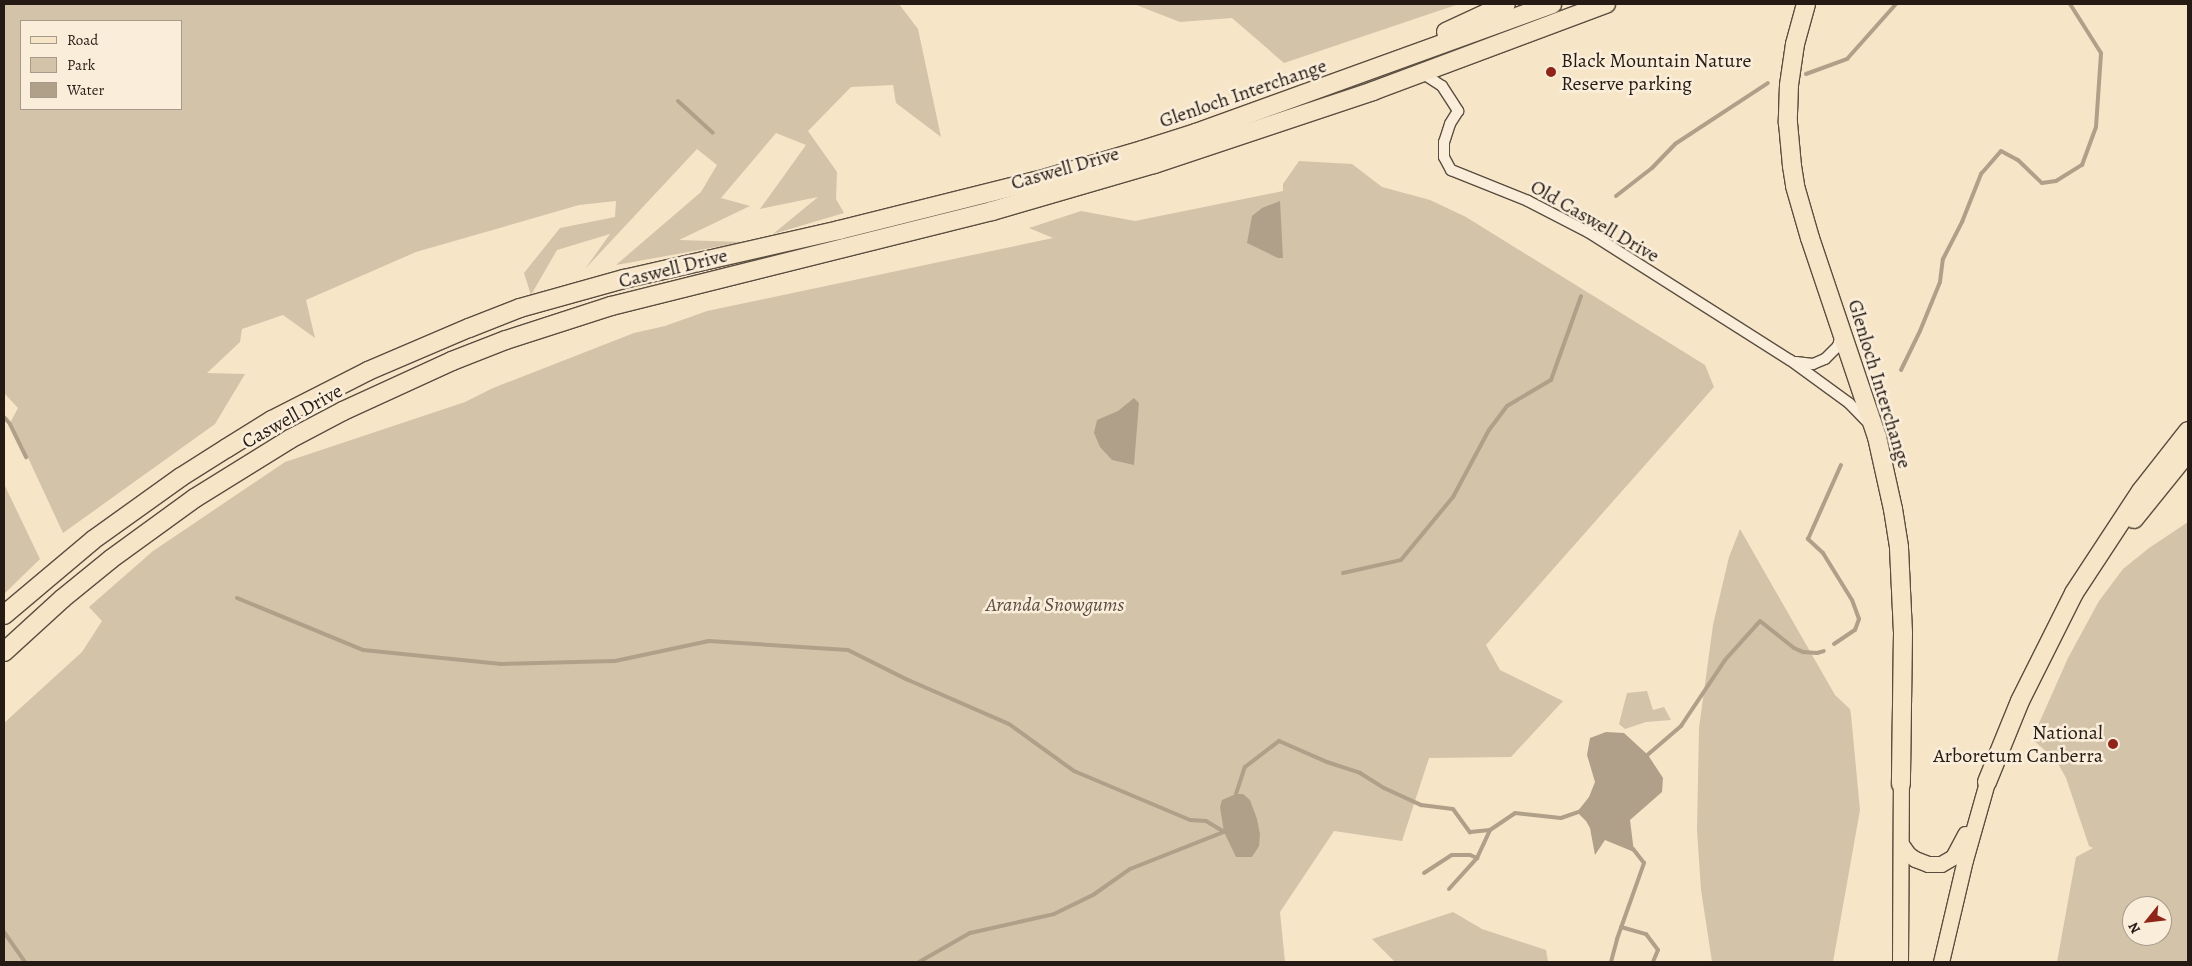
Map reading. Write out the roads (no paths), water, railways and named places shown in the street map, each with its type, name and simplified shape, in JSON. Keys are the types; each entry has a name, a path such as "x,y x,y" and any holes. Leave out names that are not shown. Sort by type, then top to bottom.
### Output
{"highway":[{"path":"1280,102 1307,86 1444,33 1506,4"},
{"name":"Glenloch Interchange","path":"941,203 1046,178 1142,150 1552,4"},
{"path":"1422,73 1606,4"},
{"name":"Glenloch Interchange","path":"1806,4 1792,63 1788,103 1790,152 1801,208 1877,437 1889,488 1898,548 1902,600 1901,784"},
{"name":"Caswell Drive","path":"4,652 62,599 110,560 203,493 282,444 343,411 452,361 522,334 611,306 884,239 1090,183 1229,140 1422,73"},
{"name":"Caswell Drive","path":"4,615 93,540 181,477 272,420 418,348 520,308 572,293 678,266 838,230 941,203"},
{"path":"1987,782 2045,646 2074,593 2140,490 2188,431"},
{"path":"2045,646 2133,520 2188,452"}],"main road":[{"path":"1901,844 1908,854 1919,861 1937,864 1948,861 1958,850 1987,782"},
{"path":"1941,962 1965,860 1987,782"},
{"name":"Glenloch Interchange","path":"1900,962 1901,784"}],"street":[{"name":"Old Caswell Drive","path":"1422,73 1442,86 1458,111 1450,124 1444,142 1444,157 1452,170 1514,195 1572,223 1790,360 1849,403 1863,417 1877,437"},
{"name":"Old Caswell Drive","path":"1790,360 1809,364 1825,359 1838,346 1841,338 1840,324"}],"water":[{"path":"1280,201 1283,258 1278,258 1247,243 1252,216 1262,208"},
{"path":"1134,398 1139,403 1134,465 1112,460 1100,447 1094,433 1097,420 1118,411"},
{"path":"1606,732 1624,733 1648,755 1663,778 1662,792 1630,820 1634,852 1605,840 1595,855 1590,828 1577,812 1589,797 1595,782 1587,755 1590,738"},
{"path":"1236,794 1243,794 1250,800 1257,819 1260,834 1259,846 1252,857 1236,857 1224,832 1220,807 1222,800"}],"waterway":[{"path":"1806,74 1847,59 1896,4"},
{"path":"1901,370 1920,331 1940,282 1943,259 1962,222 1981,174 2001,151 2018,160 2042,183 2056,181 2082,165 2096,127 2101,53 2070,4"},
{"path":"1616,196 1652,168 1675,144 1768,83"},
{"path":"678,101 713,133"},
{"path":"1343,573 1401,560 1453,497 1489,430 1507,406 1551,380 1581,296"},
{"path":"4,417 10,424 26,457"},
{"path":"1834,644 1855,630 1859,619 1852,600 1823,553 1808,539 1841,465"},
{"path":"237,598 363,650 501,664 615,661 709,641 848,650 906,679 1009,724 1074,771 1190,820 1206,821 1224,832"},
{"path":"1645,757 1681,726 1725,660 1760,621 1794,648 1803,652 1817,653 1824,651"},
{"path":"1236,794 1245,767 1279,741 1327,762 1360,773 1384,788 1421,805 1453,809 1470,832 1490,830 1515,813 1561,818 1581,811"},
{"path":"1449,889 1477,858 1490,830"},
{"path":"919,962 970,933 1054,914 1093,895 1130,869 1224,832"},
{"path":"1611,962 1617,939 1644,863 1633,849"},
{"path":"1424,873 1452,855 1470,855 1477,858"},
{"path":"1621,927 1646,934 1658,950 1653,962"},
{"path":"4,932 25,962"}],"place":[{"name":"Black Mountain Nature Reserve parking","path":"1551,72"},
{"name":"National Arboretum Canberra","path":"2113,744"}],"park label":[{"name":"Aranda Snowgums","path":"1055,604"}]}
